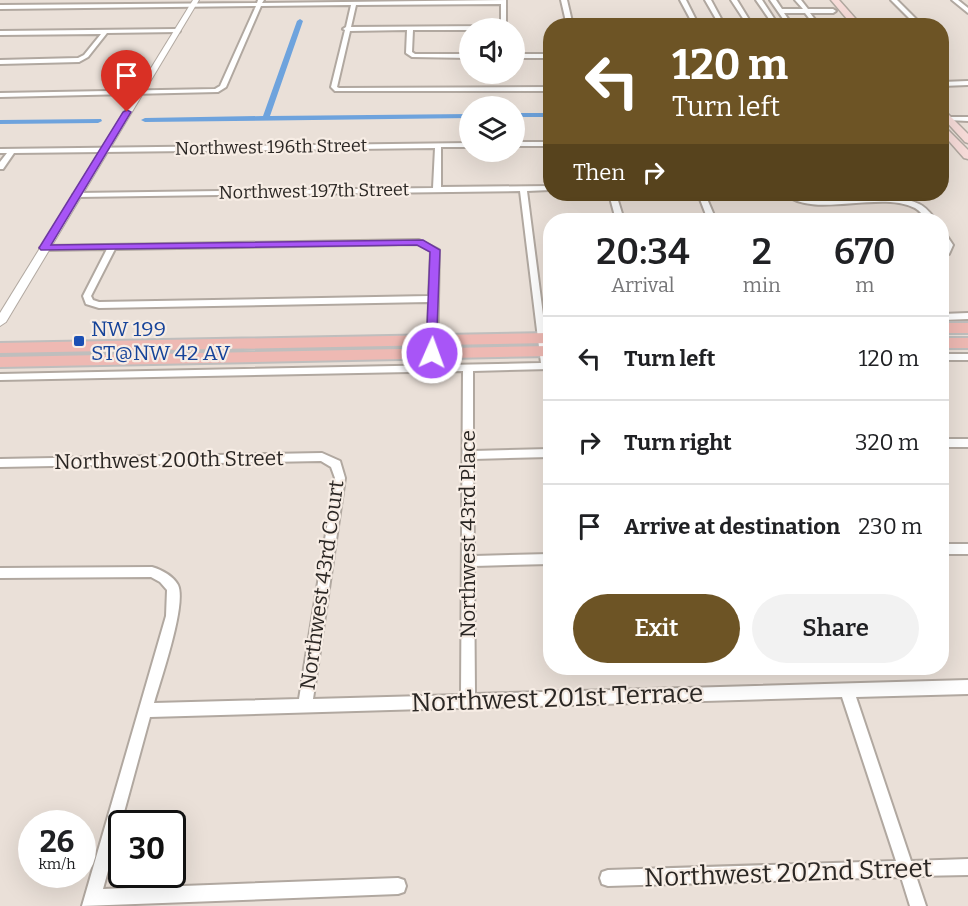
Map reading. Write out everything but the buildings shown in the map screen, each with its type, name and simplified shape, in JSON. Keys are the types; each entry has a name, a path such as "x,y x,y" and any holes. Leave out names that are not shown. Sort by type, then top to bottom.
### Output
{"main road":[{"path":"824,0 839,18"},
{"path":"835,0 850,17"},
{"path":"833,11 850,17"},
{"path":"949,125 968,140"},
{"path":"949,140 967,154"},
{"path":"949,328 968,328"},
{"path":"949,343 968,343"},
{"path":"0,348 543,345"},
{"path":"0,362 432,347"}],"street":[{"path":"564,0 568,18"},
{"path":"683,0 692,18"},
{"path":"708,0 718,18"},
{"path":"734,0 746,18"},
{"path":"759,0 771,18"},
{"path":"773,0 786,18"},
{"path":"798,0 812,18"},
{"path":"894,0 913,18"},
{"path":"955,0 968,11"},
{"path":"0,7 261,2 354,4 503,1 504,26 346,29"},
{"path":"0,95 216,91 223,87 261,2"},
{"path":"0,322 194,3"},
{"path":"354,4 346,29 334,87 337,90 543,89"},
{"path":"781,11 833,11"},
{"path":"410,28 409,54 459,56"},
{"path":"0,33 177,31"},
{"path":"0,62 79,60 86,56 105,32"},
{"path":"525,56 543,56"},
{"path":"949,84 968,83"},
{"path":"949,122 968,119"},
{"path":"525,144 543,144"},
{"path":"437,189 438,145"},
{"name":"Northwest 196th Street","path":"0,152 459,145"},
{"path":"0,167 12,151"},
{"path":"524,188 543,318"},
{"name":"Northwest 197th Street","path":"77,195 543,188"},
{"path":"805,201 898,201 914,204 926,213"},
{"path":"44,248 419,242 435,250 432,347"},
{"path":"112,247 87,296 89,302 99,306 433,299"},
{"path":"949,317 968,316"},
{"path":"0,377 468,368 543,346"},
{"path":"949,357 968,357"},
{"name":"Northwest 43rd Place","path":"468,368 468,700"},
{"path":"949,443 968,442"},
{"path":"469,455 543,453"},
{"name":"Northwest 200th Street","path":"0,463 322,457 336,464"},
{"name":"Northwest 43rd Court","path":"305,705 340,478 336,464"},
{"path":"949,549 968,549"},
{"path":"468,561 543,559"},
{"path":"0,573 152,572 164,578 173,588 172,616 91,902 398,886"},
{"name":"Northwest 201st Terrace","path":"147,710 968,687"},
{"path":"847,691 918,906"},
{"name":"Northwest 202nd Street","path":"608,878 968,867"}],"waterway":[{"path":"266,118 300,21"},
{"path":"525,115 543,115"},
{"path":"145,120 459,116"},
{"path":"0,122 98,121"}],"place":[{"name":"NW 199 ST@NW 42 AV","path":"79,341"}],"route":[{"path":"127,112 44,248 419,242 435,250 432,353"}]}
